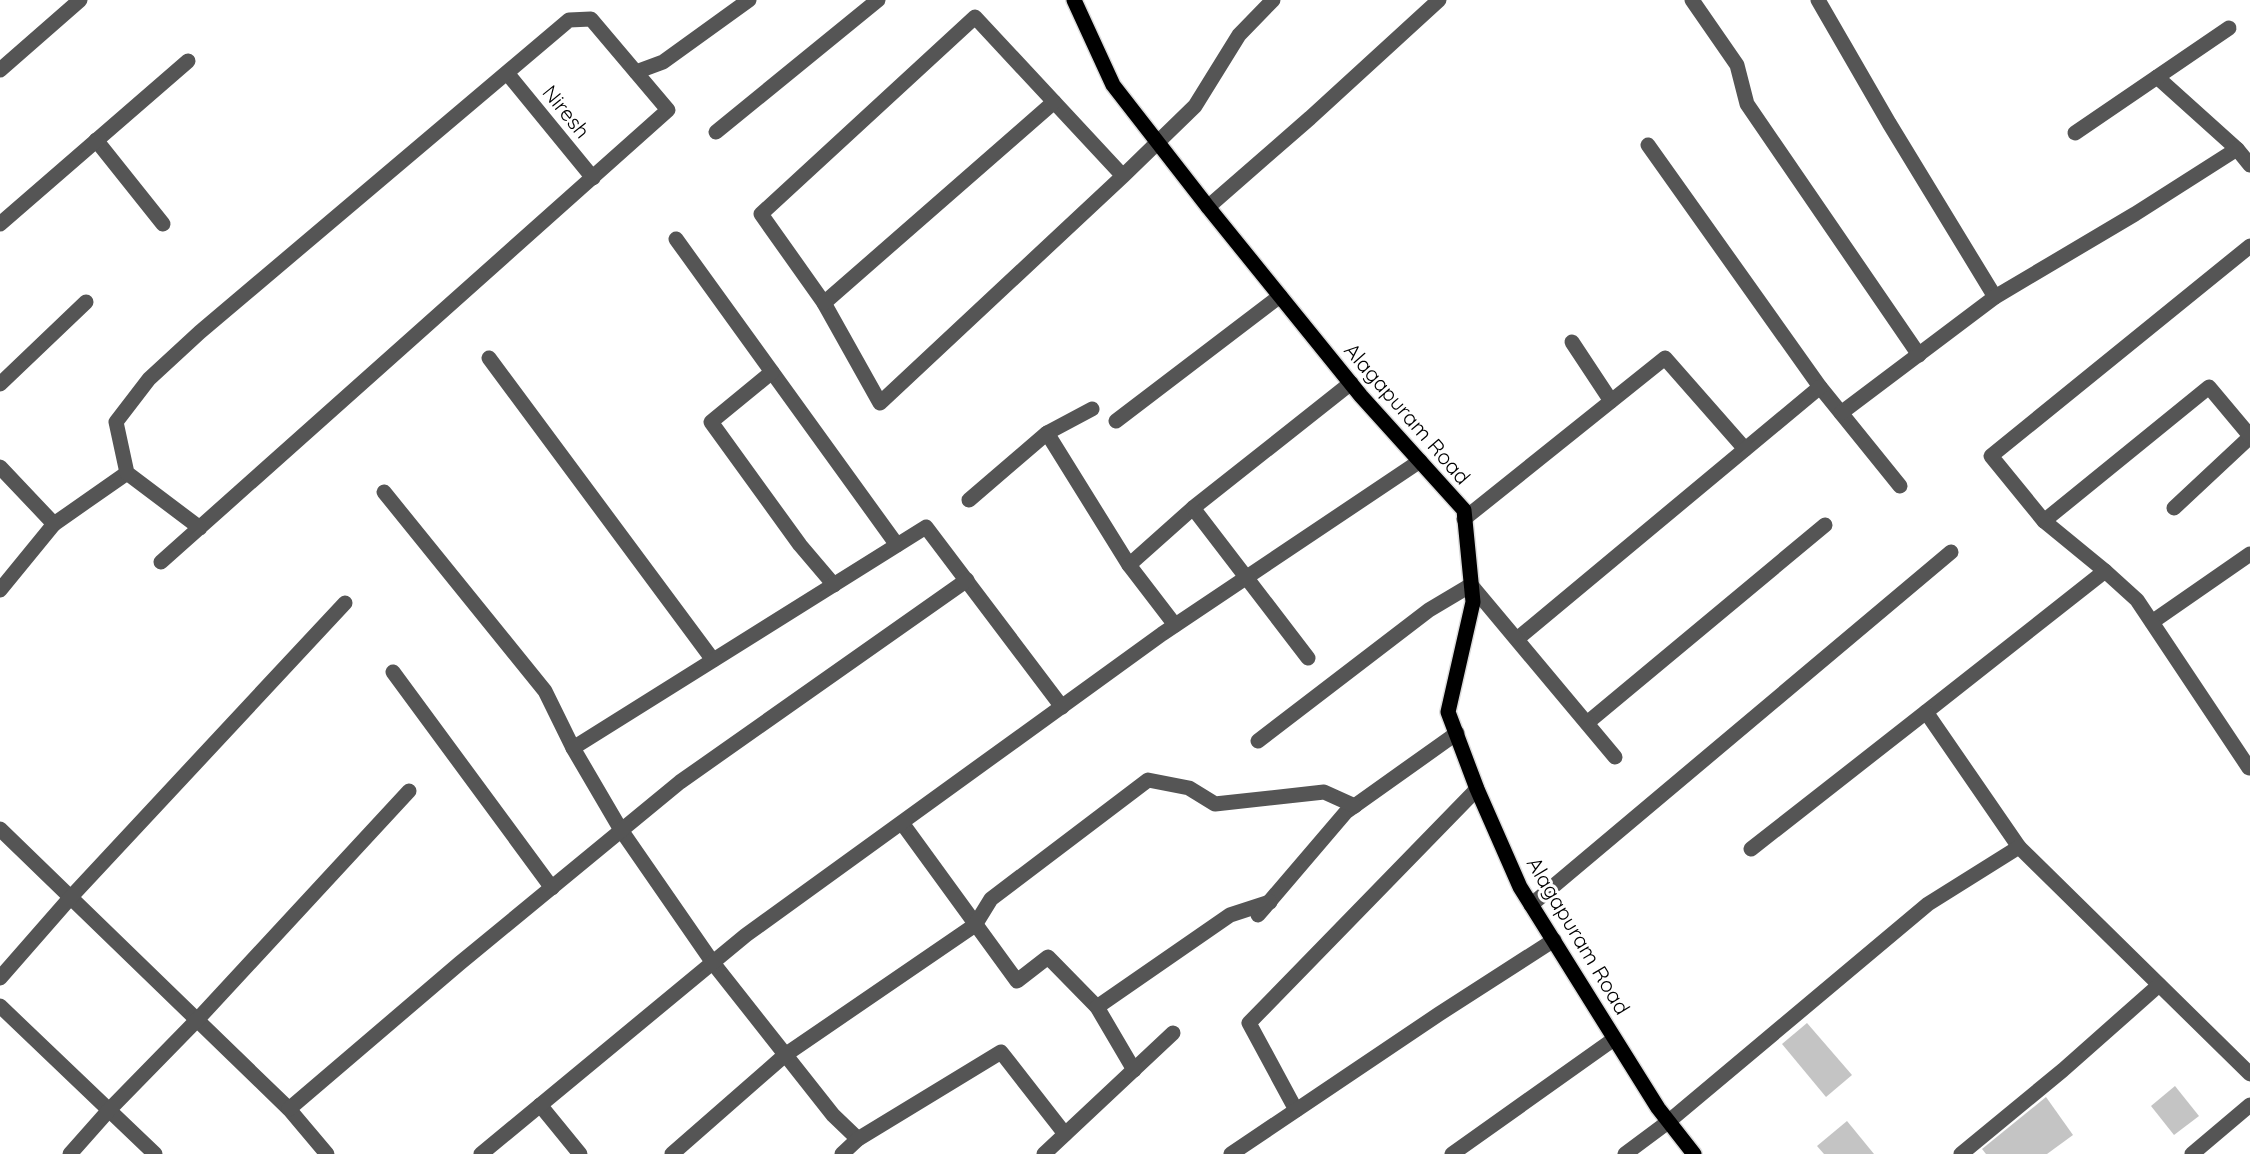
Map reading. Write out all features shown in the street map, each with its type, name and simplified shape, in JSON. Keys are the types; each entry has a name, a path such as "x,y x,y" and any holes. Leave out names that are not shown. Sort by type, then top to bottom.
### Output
{"main road":[{"name":"Alagapuram Road","path":"1074,0 1113,85 1208,207 1351,383 1464,510 1473,602 1448,712 1520,887 1668,1122 1694,1154"}],"street":[{"path":"0,70 80,0"},
{"path":"636,72 663,62 749,0"},
{"path":"716,132 878,0"},
{"path":"1123,176 975,17 761,214 824,303 880,404 1123,176 1158,143 1195,106 1239,35 1273,0"},
{"path":"1208,207 1439,0"},
{"path":"1692,0 1737,64 1747,104 1919,355"},
{"path":"1818,0 1895,134 1995,297"},
{"path":"161,562 200,528 668,110 591,19 569,20 200,332 149,379 116,422 127,473 200,528"},
{"path":"2075,133 2229,28"},
{"path":"0,224 188,61"},
{"name":"Niresh","path":"507,73 592,178"},
{"path":"2157,78 2237,149 2250,165"},
{"path":"824,303 1054,102"},
{"path":"96,140 163,224"},
{"path":"1648,145 1820,387 1900,486"},
{"path":"1841,413 1995,297 2135,214 2237,149"},
{"path":"676,239 897,545"},
{"path":"2250,246 1991,456 2044,521 2137,600 2250,768"},
{"path":"1116,421 1280,296"},
{"path":"0,384 86,303"},
{"path":"1572,342 1611,401"},
{"path":"1464,519 1665,357 1745,449"},
{"path":"489,358 713,660"},
{"path":"772,372 711,422 800,545 834,585"},
{"path":"1129,565 1193,508 1351,383"},
{"path":"1517,639 1820,387"},
{"path":"2044,521 2209,387 2250,437 2174,508"},
{"path":"969,500 1047,433 1092,409"},
{"path":"1047,433 1129,565 1175,625"},
{"path":"481,1154 746,935 1175,625 1420,461"},
{"path":"0,467 54,524"},
{"path":"2,583 54,524 127,473"},
{"path":"384,492 545,691 573,748 621,831 713,963 833,1115 858,1139"},
{"path":"1193,508 1308,658"},
{"path":"1587,723 1825,525"},
{"path":"573,748 926,527 1062,706"},
{"path":"1531,905 1951,552"},
{"path":"2152,622 2250,554"},
{"path":"1751,849 2105,571"},
{"path":"289,1109 680,782 966,580"},
{"path":"1258,741 1428,610 1471,585 1615,757"},
{"path":"0,978 70,898 345,603"},
{"path":"393,672 552,888"},
{"path":"1926,712 2019,847 2250,1074"},
{"path":"1258,915 1346,813 1457,734"},
{"path":"672,1154 785,1054 975,925 991,899 1148,780 1189,788 1215,804 1324,792 1355,806"},
{"path":"1296,1110 1249,1023 1478,789"},
{"path":"70,1154 410,791"},
{"path":"902,823 1017,981 1048,957 1097,1006 1134,1070"},
{"path":"0,829 289,1109 327,1154"},
{"path":"1625,1154 1668,1122 1928,904 2019,847"},
{"path":"1097,1006 1230,915 1270,902"},
{"path":"1231,1154 1439,1014 1554,940"},
{"path":"1961,1154 2063,1070 2159,985"},
{"path":"0,1006 155,1154"},
{"path":"1044,1154 1173,1033"},
{"path":"1452,1154 1614,1039"},
{"path":"842,1154 858,1139 1001,1052 1065,1134"},
{"path":"540,1105 580,1154"},
{"path":"2192,1154 2250,1105"}],"building":[{"path":"1807,1023 1852,1075 1826,1097 1782,1044"},
{"path":"2175,1086 2199,1116 2174,1135 2151,1106"},
{"path":"2046,1097 2073,1135 2047,1154 1986,1154 1982,1149"},
{"path":"1847,1121 1874,1154 1824,1154 1817,1146"}]}
